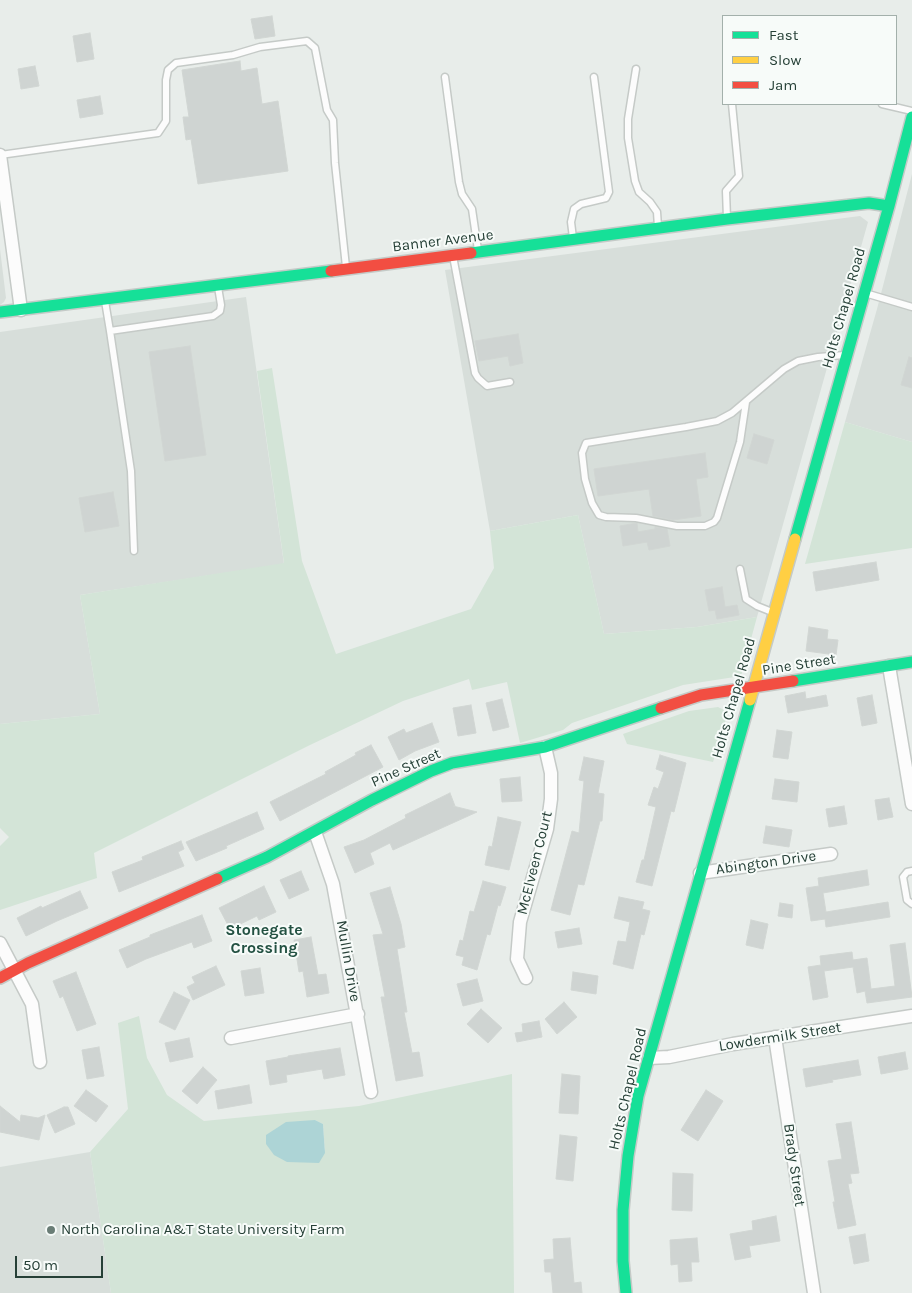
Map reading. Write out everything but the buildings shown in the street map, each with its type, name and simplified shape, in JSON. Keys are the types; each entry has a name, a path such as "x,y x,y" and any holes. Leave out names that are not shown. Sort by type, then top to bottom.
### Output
{"street":[{"name":"Holts Chapel Road","path":"626,1293 623,1231 626,1175 638,1096 889,206 912,116"},
{"path":"0,155 20,310"},
{"name":"Banner Avenue","path":"0,312 218,286 727,219 869,203 889,206"},
{"name":"Pine Street","path":"0,978 28,963 267,857 372,800 452,763 545,747 701,694 752,688 912,662"},
{"path":"889,666 912,804"},
{"name":"McElveen Court","path":"526,978 517,959 520,922 547,829 551,773 545,747"},
{"name":"Mullin Drive","path":"315,832 333,884 371,1092"},
{"name":"Abington Drive","path":"700,873 832,854"},
{"path":"0,943 32,1004 40,1062"},
{"path":"231,1038 358,1014"},
{"name":"Lowdermilk Street","path":"649,1058 669,1057 775,1037 912,1016"},
{"name":"Brady Street","path":"775,1037 814,1293"}],"lane":[{"path":"0,155 158,132 166,121 166,80 168,70 176,63 233,55 260,47 307,41 314,48 327,110 333,120 335,163 346,269"},
{"path":"636,69 628,119 628,138 635,181 640,192 657,212 658,228"},
{"path":"444,77 459,182 462,194 472,209 478,252"},
{"path":"573,239 571,222 574,210 581,204 606,198 608,192 594,77"},
{"path":"727,219 726,191 740,176 732,105"},
{"path":"887,105 912,110"},
{"path":"453,255 475,373 487,386 510,382"},
{"path":"110,331 213,316 220,311 218,286"},
{"path":"864,293 912,307"},
{"path":"105,300 131,471 134,551"},
{"path":"746,402 740,442 717,518 714,522 705,526 677,526 636,518 599,515 592,503 585,479 582,453 586,443 717,421 732,413 784,369 798,361 846,355"},
{"path":"740,569 746,600 774,612"},
{"path":"912,871 907,872 903,877 907,900 912,904"}],"shaded area":[{"path":"912,174 912,442 845,422"},
{"path":"860,216 868,222 757,617 697,627 604,634 578,515 490,531 445,270"},
{"path":"0,249 6,298 0,305"},
{"path":"246,297 284,564 80,595 100,714 0,724 0,332"},
{"name":"North Carolina A&T State University Farm","path":"90,1152 111,1293 0,1293 0,1167"}],"green space":[{"path":"272,368 302,561 336,654 471,609 494,568 490,531 578,515 604,634 697,627 757,617 741,676 683,685 572,723 563,730 520,743 507,682 472,690 469,679 403,701 310,745 94,853 97,878 0,910 0,846 9,837 0,828 0,724 100,714 80,595 284,563 257,371"},
{"path":"845,422 912,442 912,548 805,564"},
{"path":"718,707 724,710 727,716 713,762 627,744 623,734 689,711"},
{"path":"139,1016 147,1058 167,1095 204,1121 359,1106 512,1074 514,1293 111,1293 90,1152 128,1109 118,1023","holes":["315,1120 323,1124 325,1153"]}],"water":[{"path":"315,1120 323,1124 325,1153 319,1163 287,1162 274,1155 266,1144 266,1135 286,1122"}],"traffic: fast":[{"path":"795,539 889,206 912,117"},
{"path":"471,253 727,219 869,203 889,206"},
{"path":"0,312 331,271"},
{"path":"793,681 912,662"},
{"path":"626,1293 623,1261 623,1210 628,1156 638,1096 750,700"},
{"path":"217,879 267,857 372,800 431,771 452,763 545,747 661,708"}],"traffic: slow":[{"path":"750,700 795,539"}],"traffic: jam":[{"path":"331,271 471,253"},
{"path":"661,708 701,695 793,681"},
{"path":"0,978 28,963 217,879"}],"place":[{"name":"North Carolina A&T State University Farm","path":"51,1230"}],"district":[{"name":"Stonegate Crossing","path":"264,939"}]}
